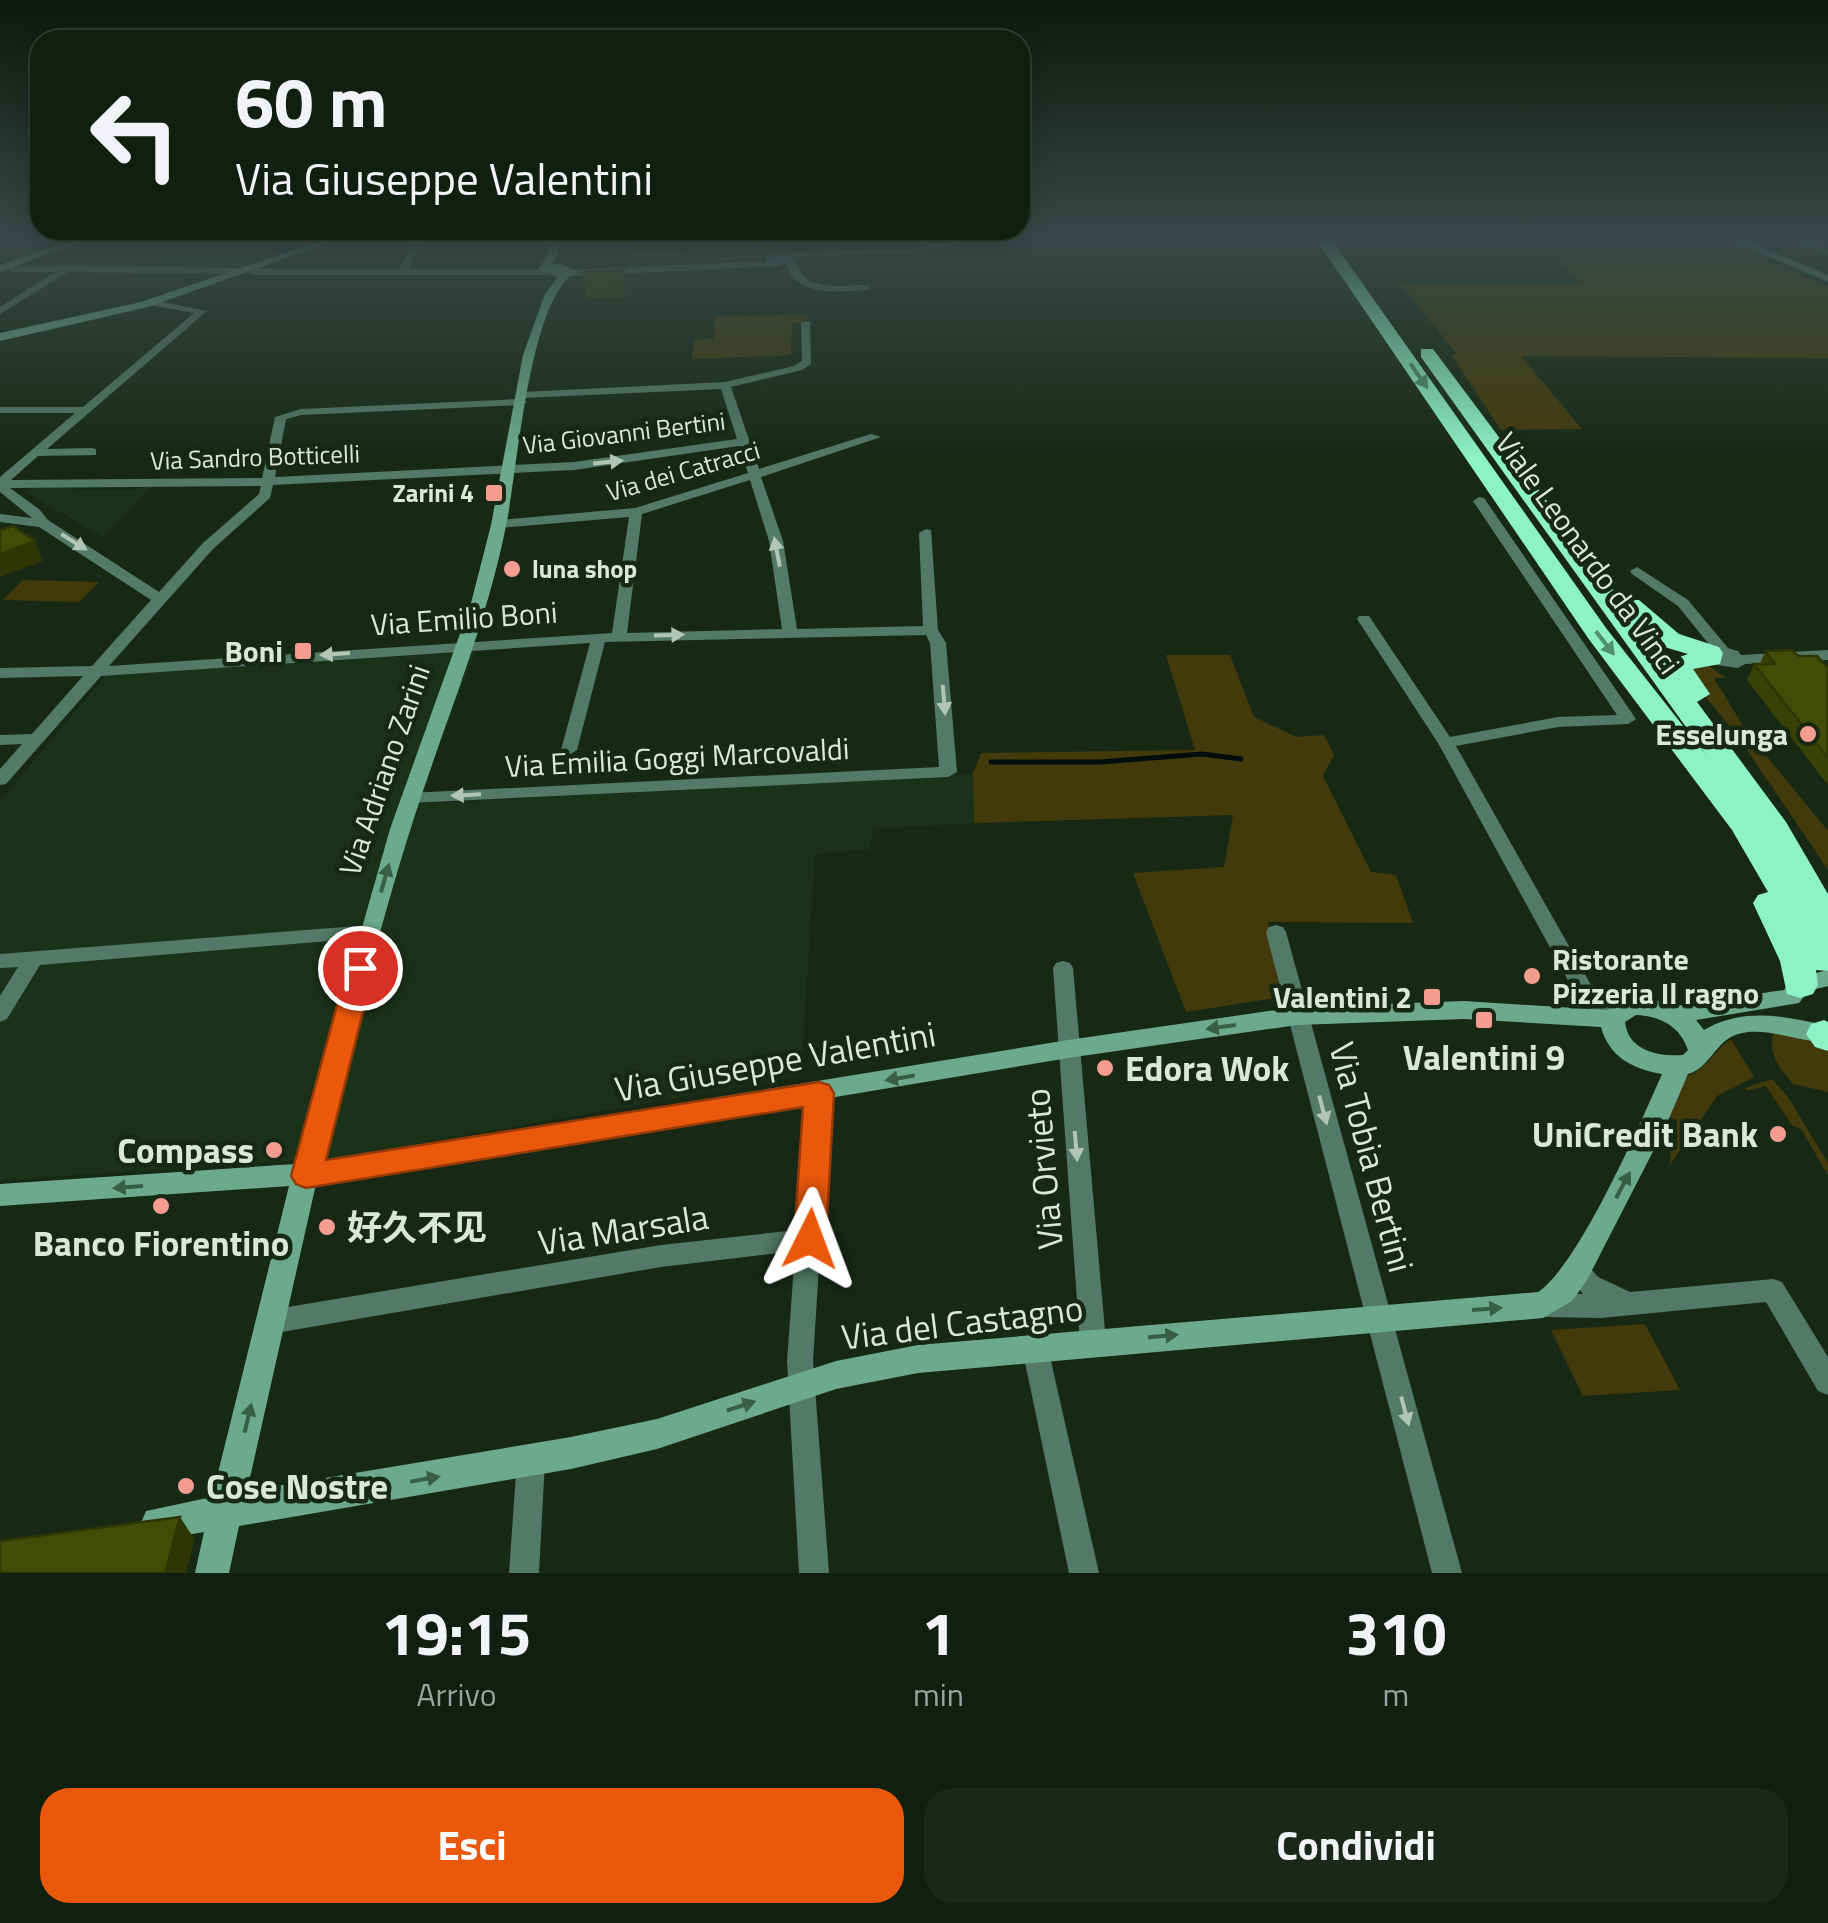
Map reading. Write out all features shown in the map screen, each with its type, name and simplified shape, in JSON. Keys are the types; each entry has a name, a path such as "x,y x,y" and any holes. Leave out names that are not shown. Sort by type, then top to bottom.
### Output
{"highway":[{"name":"Viale Leonardo da Vinci","path":"1374,312 1597,632 1746,826 1811,980"},
{"name":"Viale Leonardo da Vinci","path":"1397,312 1776,829 1828,922"},
{"path":"1566,544 1610,582 1651,628 1684,646 1728,655"},
{"path":"1728,655 1683,660 1677,668 1778,805 1828,884"},
{"path":"1698,722 1778,805"}],"street":[{"path":"0,337 110,312"},
{"path":"156,596 43,523 0,484 200,312"},
{"name":"Via Adriano Zarini","path":"212,1573 270,1322 370,932 409,798 467,645 499,524 541,312"},
{"path":"0,780 83,683 100,670 156,596 261,499 270,482 279,420 286,414 725,384 806,365 806,323"},
{"path":"725,384 776,542 790,631"},
{"path":"0,410 87,410"},
{"name":"Via dei Catracci","path":"499,524 636,512 876,436"},
{"name":"Via Giovanni Bertini","path":"510,469 621,461 743,442"},
{"path":"38,453 92,452"},
{"name":"Via Sandro Botticelli","path":"0,484 270,482 510,469"},
{"path":"1446,743 1558,722 1628,719 1479,501"},
{"path":"619,637 636,512"},
{"path":"0,518 43,523"},
{"path":"926,533 931,630"},
{"path":"1637,571 1682,604 1728,655 1828,655"},
{"path":"1364,619 1446,743 1581,984 1618,1019 1634,1055 1648,1062 1689,1058 1713,1036 1745,1024 1766,1023 1827,1036"},
{"name":"Via Emilio Boni","path":"0,673 619,637 931,630"},
{"name":"Via Emilia Goggi Marcovaldi","path":"409,798 948,772 938,643 931,630"},
{"path":"568,750 599,638"},
{"path":"0,740 35,739"},
{"path":"0,961 370,932"},
{"name":"Via Tobia Bertini","path":"1276,932 1447,1573"},
{"path":"0,1014 34,958"},
{"name":"Via Orvieto","path":"1063,968 1093,1342"},
{"path":"1673,1015 1811,980"},
{"path":"1811,980 1797,1013 1827,1036"},
{"path":"1559,1013 1578,1000 1581,984"},
{"path":"1543,1305 1562,1292 1577,1271 1689,1058 1694,1032 1673,1015 1644,1006 1618,1019"},
{"name":"Via Giuseppe Valentini","path":"0,1195 306,1176 1068,1049 1297,1016 1464,1010 1618,1019"},
{"path":"814,1573 801,1386 819,1093"},
{"name":"Via Marsala","path":"270,1322 661,1256 810,1239"},
{"path":"1577,1271 1589,1285 1628,1303"},
{"name":"Via del Castagno","path":"117,1530 532,1460 657,1434 801,1386 918,1359 1380,1317 1628,1303 1773,1290 1828,1382"},
{"path":"1035,1348 1084,1573"},
{"path":"524,1573 532,1460"}],"shaded area":[{"path":"1423,312 1828,312 1828,358 1521,356 1582,429 1501,430 1452,356 1457,354"},
{"path":"809,314 805,323 792,323 791,355 692,359 694,340 714,339 715,317"},
{"path":"152,486 103,537 26,492 32,488 136,490"},
{"path":"23,580 99,582 79,602 3,600"},
{"path":"475,652 417,804 973,774 974,823 873,829 870,849 815,854 801,1076 336,1158 0,1180 0,801 106,675"},
{"path":"1166,655 1230,655 1254,717 1296,737 1324,735 1334,755 1323,776 1371,872 1396,875 1413,923 1268,922 1281,997 1186,1012 1133,873 1224,867 1233,815 974,823 973,774 981,753 1195,750"},
{"path":"1709,666 1726,678 1714,678 1746,731 1828,831 1828,870 1739,738 1686,673 1686,667"},
{"path":"1774,1031 1807,1037 1828,1051 1828,1092 1793,1084 1773,1053"},
{"path":"1731,1039 1754,1077 1717,1096 1670,1165 1671,1143 1677,1144 1677,1120 1669,1117 1685,1077 1700,1069"},
{"path":"1772,1079 1788,1097 1828,1163 1828,1175 1801,1129 1792,1125 1766,1086 1747,1091 1745,1088"},
{"path":"1645,1324 1680,1390 1583,1396 1551,1330"}],"building":[{"path":"13,526 35,541 0,554 0,530"},
{"name":"Esselunga","path":"1792,650 1798,656 1817,656 1828,666 1828,758 1754,664 1775,664 1765,651"},
{"path":"180,1517 165,1573 0,1573 0,1541"}],"waterway":[{"path":"991,762 1100,762 1202,754 1241,759"}],"place":[{"name":"Zarini 4","path":"494,493"},
{"name":"luna shop","path":"512,569"},
{"name":"Boni","path":"303,651"},
{"name":"Esselunga","path":"1808,734"},
{"name":"Ristorante Pizzeria Il ragno","path":"1532,976"},
{"name":"Valentini 2","path":"1432,997"},
{"name":"Valentini 9","path":"1484,1020"},
{"name":"Edora Wok","path":"1105,1068"},
{"name":"UniCredit Bank","path":"1778,1134"},
{"name":"Compass","path":"274,1150"},
{"name":"Banco Fiorentino","path":"161,1206"},
{"name":"好久不见","path":"327,1227"},
{"name":"Cose Nostre","path":"186,1486"}],"route":[{"path":"360,968 306,1176 819,1093 810,1239"}]}
